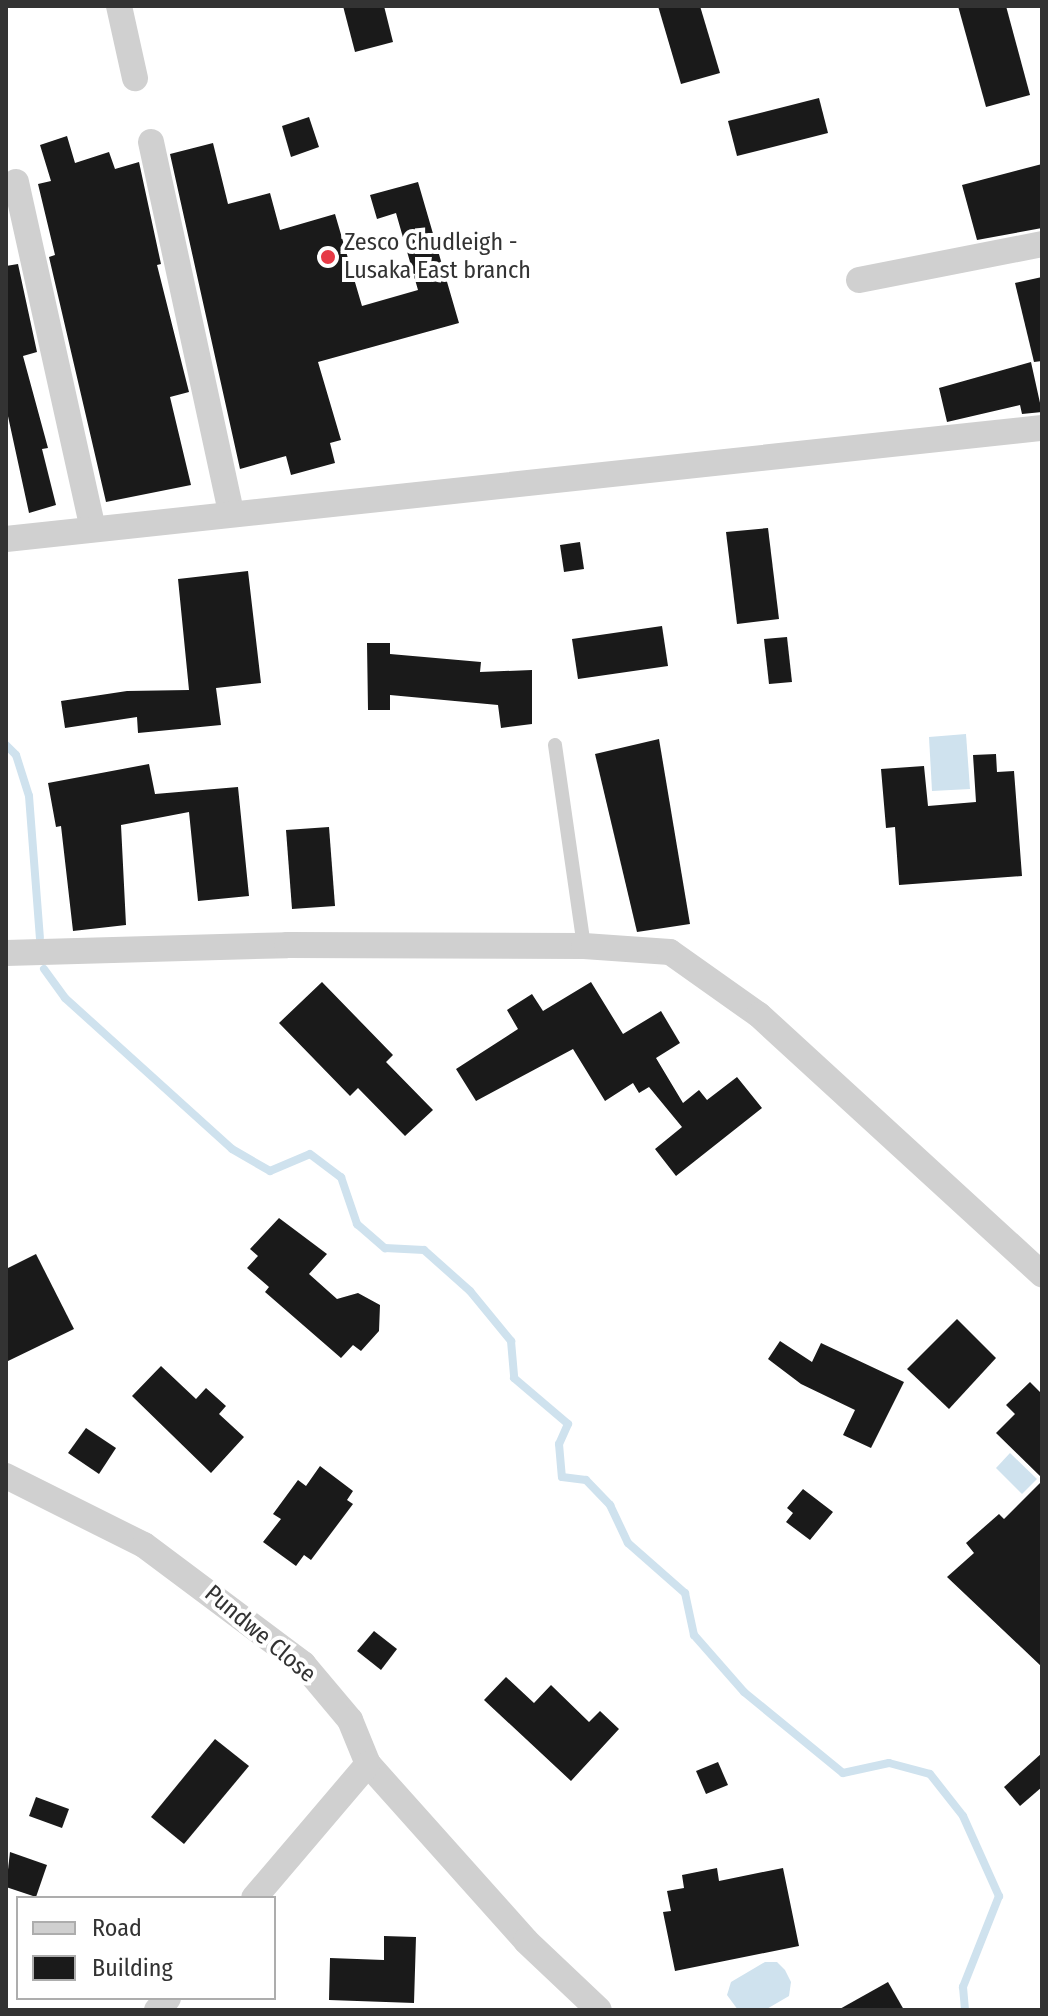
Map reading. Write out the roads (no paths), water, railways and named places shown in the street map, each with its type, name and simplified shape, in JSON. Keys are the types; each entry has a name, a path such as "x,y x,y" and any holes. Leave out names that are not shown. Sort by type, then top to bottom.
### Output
{"street":[{"path":"119,6 135,78"},
{"path":"151,142 231,512"},
{"path":"16,182 92,526"},
{"path":"859,280 1042,244"},
{"path":"6,539 92,526 1042,428"},
{"path":"6,953 216,945 584,946 647,949 688,961 759,1015 1042,1274"},
{"name":"Pundwe Close","path":"6,1476 144,1545 239,1612 303,1664 350,1720 368,1764 526,1941 599,2010"},
{"path":"256,1896 368,1764"}],"lane":[{"path":"555,745 584,946"}],"water":[{"path":"966,734 970,789 932,791 929,737"},
{"path":"1010,1453 1037,1479 1022,1494 996,1468"},
{"path":"765,1962 777,1962 785,1970 791,1982 789,1996 765,2010 738,2010 727,1995 731,1982"}],"waterway":[{"path":"6,745 16,755 29,796 40,938"},
{"path":"44,969 65,998 232,1149 270,1171 310,1154 341,1177 357,1224 385,1248 424,1250 470,1291 511,1341 514,1378 568,1424 559,1444 562,1477 586,1480 610,1505 628,1543 685,1593 694,1635 744,1692 843,1773 889,1763 930,1774 963,1816 999,1896 963,1987 965,2010"}],"place":[{"name":"Zesco Chudleigh - Lusaka East branch","path":"328,257"}]}
